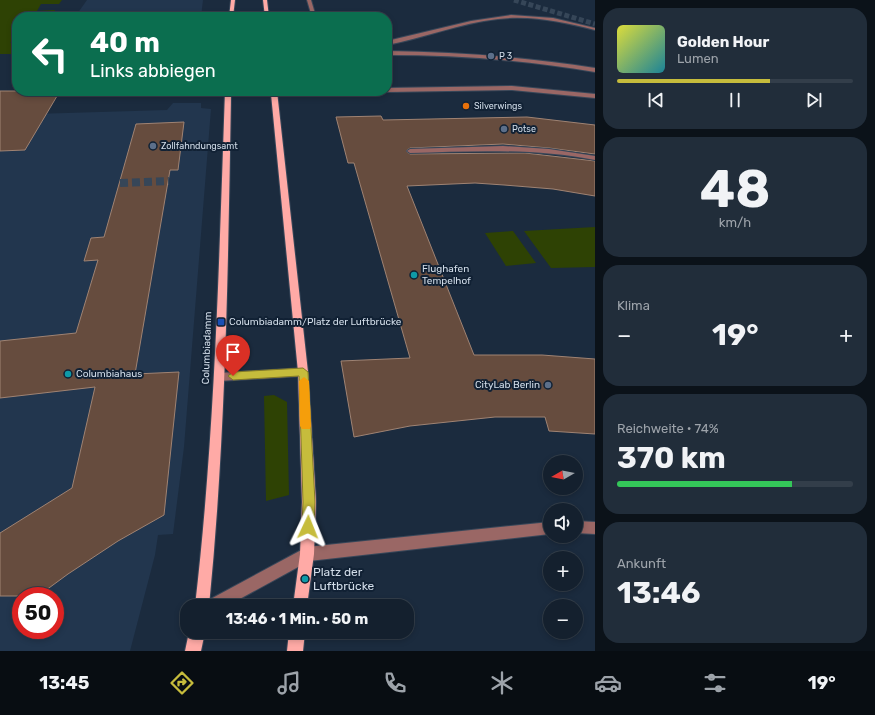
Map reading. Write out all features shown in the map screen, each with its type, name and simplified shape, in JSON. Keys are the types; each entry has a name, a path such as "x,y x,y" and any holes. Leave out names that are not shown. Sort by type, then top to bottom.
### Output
{"main road":[{"path":"232,12 233,0"},
{"path":"265,0 266,12"},
{"name":"Columbiadamm","path":"203,599 211,536 219,377 228,96"},
{"path":"276,96 303,372 309,502 306,554 301,599"},
{"path":"197,639 197,650"},
{"path":"295,651 296,639"}],"street":[{"path":"309,0 313,12"},
{"path":"392,42 477,21 501,17 543,18 566,21 595,29"},
{"path":"392,53 448,53 494,56 595,70"},
{"path":"392,90 506,88 558,91 595,96"},
{"path":"410,151 514,148 577,154 595,158"},
{"path":"219,377 303,372"},
{"path":"583,527 595,528"},
{"path":"225,599 306,554 543,529"}],"shaded area":[{"path":"87,0 203,0 202,12 79,12"},
{"path":"173,103 201,103 201,108 211,109 184,447 173,534 158,535 155,555 130,651 0,651 0,115 167,110"}],"green space":[{"path":"0,0 62,0 59,4 41,4 37,11 55,10 54,12 12,12 12,41 10,43 12,43 12,54 0,54"},
{"path":"595,227 595,267 551,268 524,231"},
{"path":"513,231 536,263 506,266 485,233"},
{"path":"274,395 287,402 289,495 266,501 264,396"}],"building":[{"path":"0,91 12,91 12,96 57,96 25,150 0,151"},
{"name":"Flughafen Tempelhof","path":"381,116 383,120 527,117 595,125 595,154 503,144 410,148 406,151 410,154 525,153 595,161 595,196 553,189 475,183 407,186 474,355 542,355 595,359 595,434 549,431 545,417 495,417 410,426 354,437 341,361 410,358 354,163 348,163 336,117"},
{"name":"Columbiahaus","path":"184,122 178,170 170,170 135,374 179,372 164,515 118,541 50,587 12,587 12,596 0,596 0,533 72,488 95,387 0,398 0,341 76,333 98,260 84,261 91,238 104,237 136,124"}],"tunnel":[{"path":"514,0 595,24"},
{"path":"120,183 169,181"}],"slow traffic":[{"path":"304,381 306,426"}],"place":[{"name":"P 3","path":"491,56"},
{"name":"Silverwings","path":"466,106"},
{"name":"Potse","path":"504,129"},
{"name":"Zollfahndungsamt","path":"153,146"},
{"name":"Flughafen Tempelhof","path":"414,275"},
{"name":"Columbiadamm/Platz der Luftbrücke","path":"221,322"},
{"name":"Columbiahaus","path":"68,374"},
{"name":"CityLab Berlin","path":"548,385"},
{"name":"Platz der Luftbrücke","path":"305,579"}],"route":[{"path":"233,376 303,372 309,502 308,527"}]}
